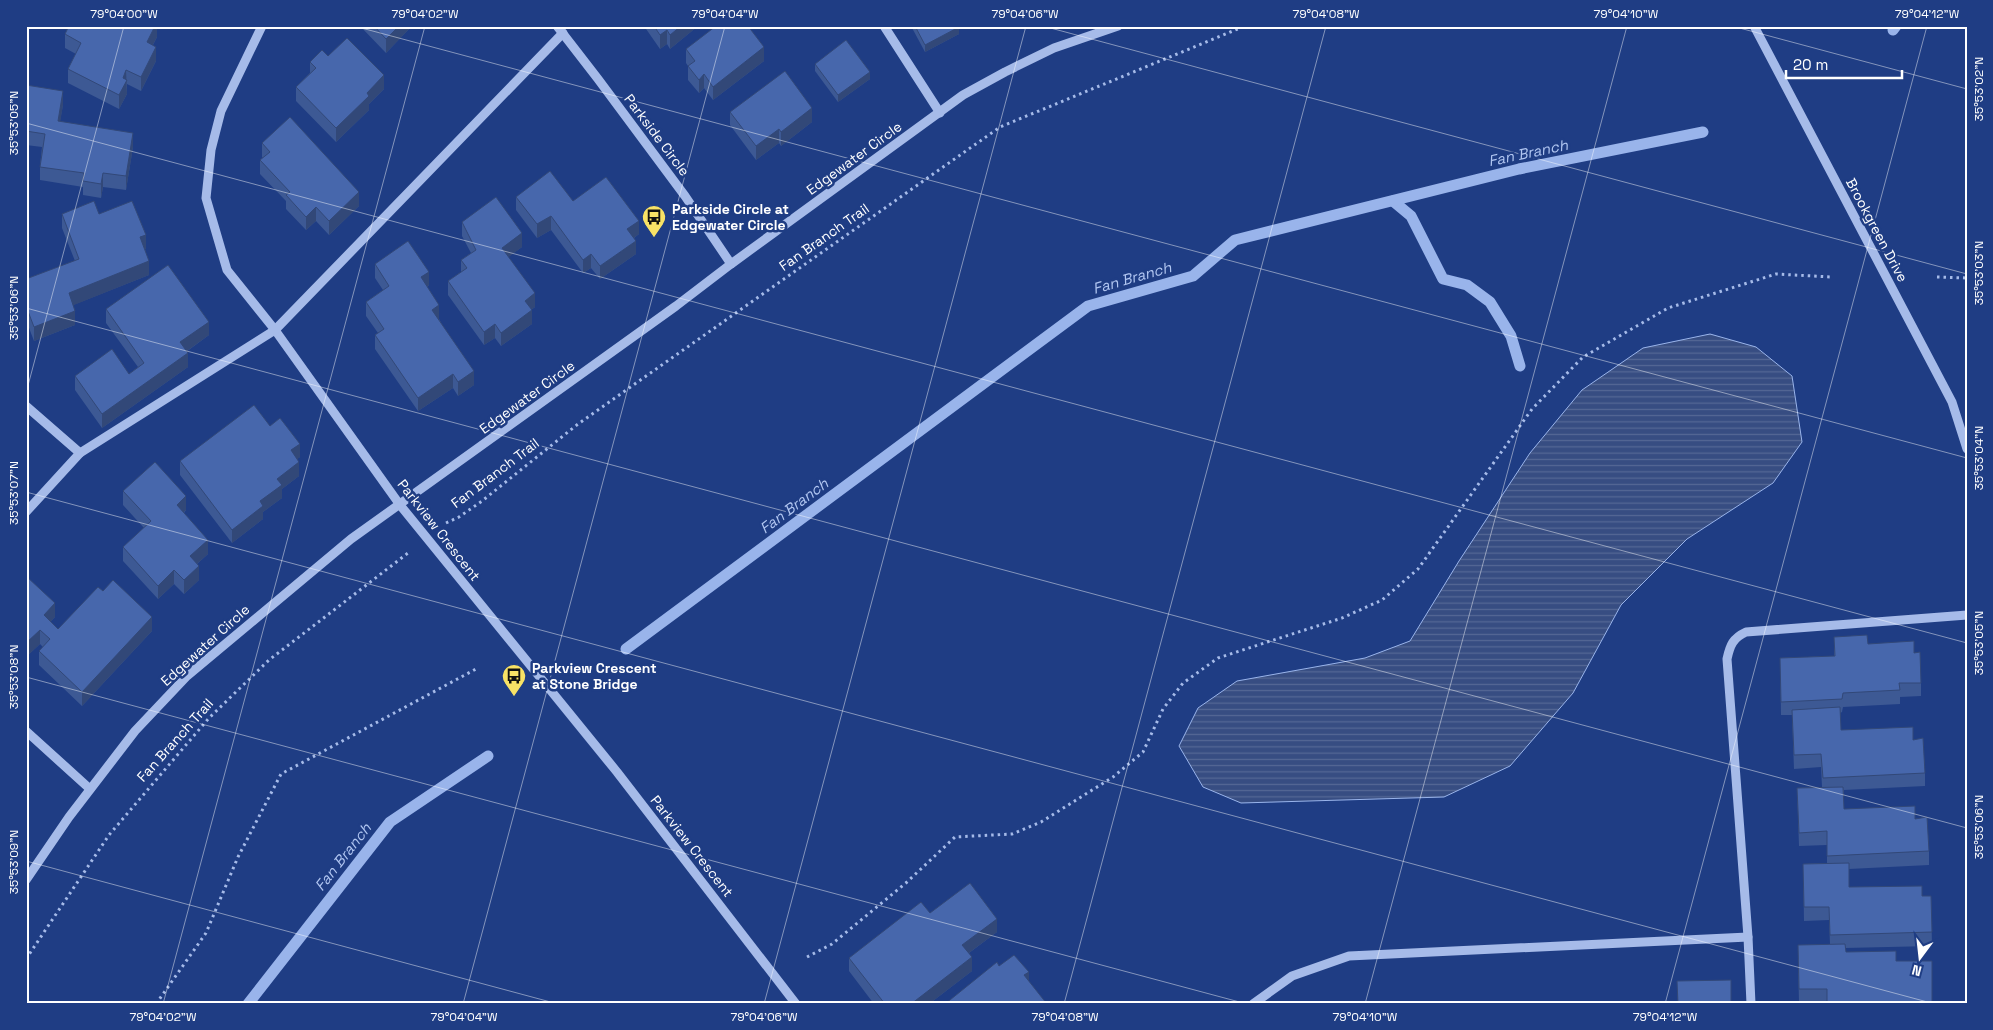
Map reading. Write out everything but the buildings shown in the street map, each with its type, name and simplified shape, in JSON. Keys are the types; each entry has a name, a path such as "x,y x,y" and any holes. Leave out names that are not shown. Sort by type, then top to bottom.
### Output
{"street":[{"name":"Parkview Crescent","path":"262,26 221,111 210,150 206,198 227,270 275,330 400,505 617,772 796,1004"},
{"path":"884,26 940,113"},
{"name":"Brookgreen Drive","path":"1754,26 1952,402 1967,449"},
{"name":"Edgewater Circle","path":"26,880 90,789 135,731 187,676 351,540 676,306 963,95 1054,48 1116,27"},
{"path":"26,512 80,453 275,330 560,30"},
{"name":"Parkside Circle","path":"560,30 685,196 731,264"},
{"path":"26,406 80,453"},
{"path":"1751,1004 1748,937 1727,659 1735,637 1746,632 1967,615"},
{"path":"26,731 90,789"},
{"path":"1253,1004 1292,976 1349,956 1748,937"}],"path":[{"name":"Fan Branch Trail","path":"448,522 459,517 482,501 578,424 1000,127 1245,26"},
{"path":"807,958 832,944 907,882 955,838 1012,834 1041,822 1113,777 1143,752 1163,708 1183,683 1218,658 1342,618 1382,600 1418,569 1532,410 1583,356 1668,308 1776,274 1831,277"},
{"path":"1937,277 1967,278"},
{"name":"Fan Branch Trail","path":"26,959 109,835 209,718 269,660 405,555"},
{"path":"156,1004 206,933 238,857 280,774 476,669"}],"water":[{"path":"1710,334 1756,347 1792,376 1802,442 1773,483 1687,539 1621,605 1573,693 1510,766 1444,797 1241,803 1203,787 1179,746 1198,708 1237,681 1365,658 1410,641 1459,561 1530,453 1582,390 1643,348"}],"waterway":[{"name":"Fan Branch","path":"1893,30 1896,26"},
{"name":"Fan Branch","path":"626,649 1088,306 1193,276 1235,240 1519,169 1703,132"},
{"path":"1393,201 1411,216 1443,279 1467,285 1490,302 1511,336 1520,366"},
{"name":"Fan Branch","path":"248,1004 390,822 488,756"}],"place":[{"name":"Parkside Circle at Edgewater Circle","path":"654,238"},
{"name":"Parkview Crescent at Stone Bridge","path":"514,697"}]}
